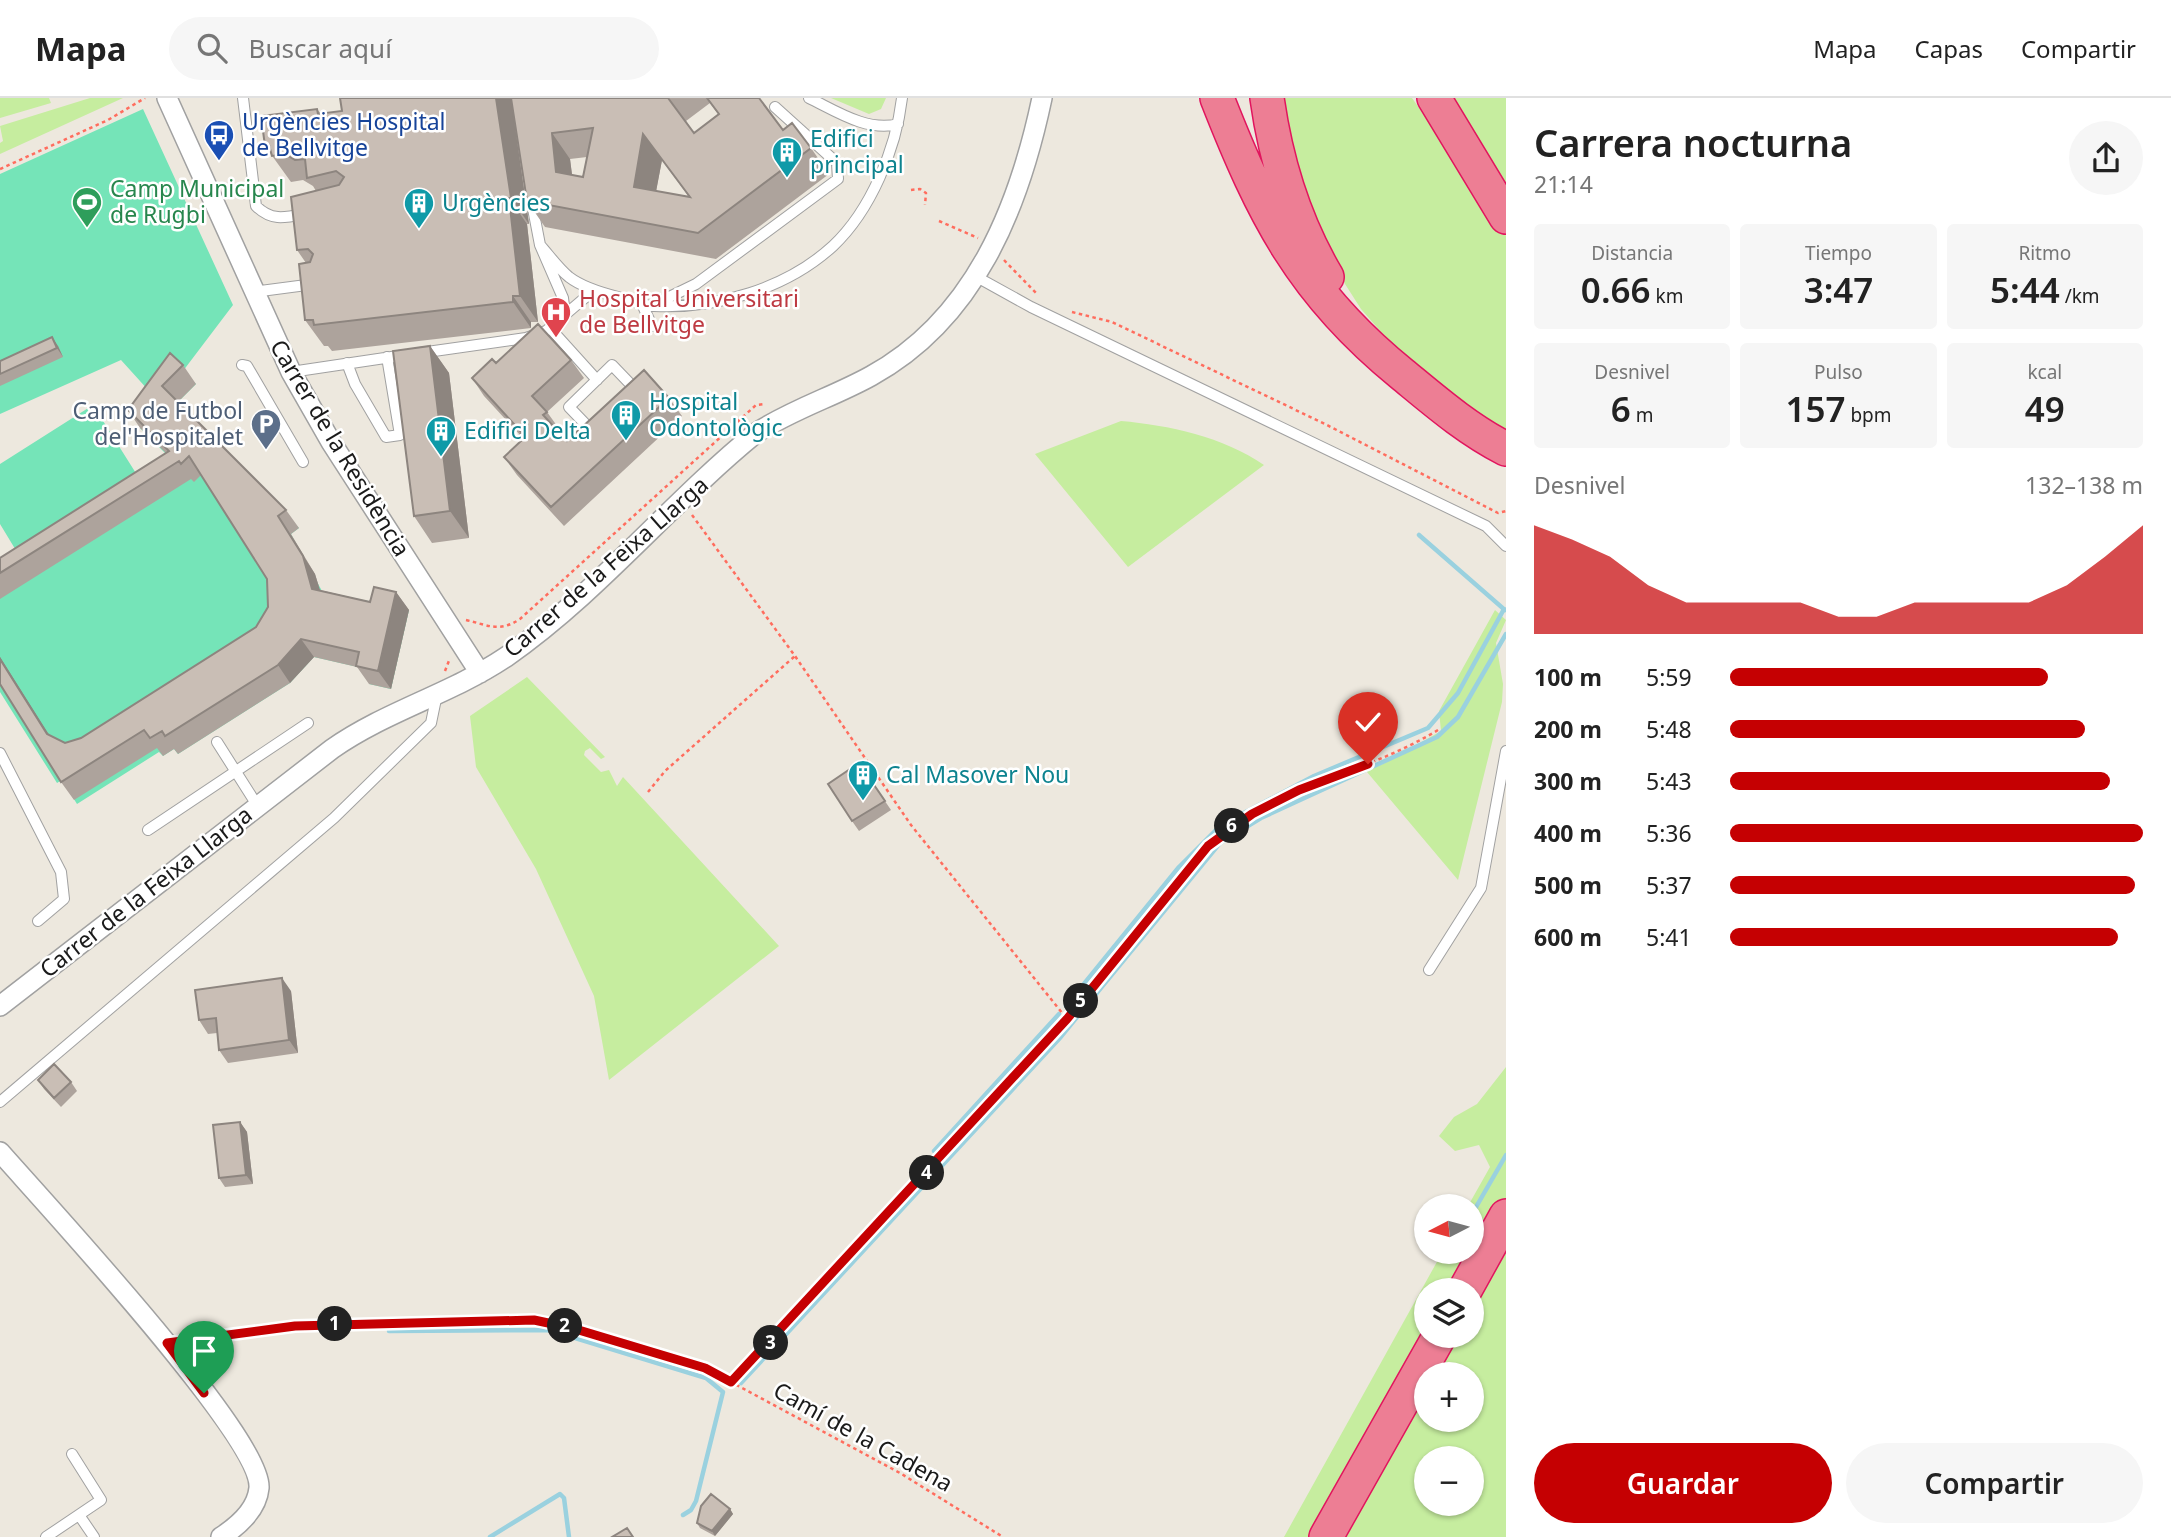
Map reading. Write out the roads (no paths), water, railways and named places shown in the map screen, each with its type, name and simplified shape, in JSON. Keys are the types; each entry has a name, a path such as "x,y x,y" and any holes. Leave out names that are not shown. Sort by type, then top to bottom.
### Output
{"highway":[{"path":"1217,98 1253,187 1276,232 1302,273 1353,332 1401,374 1454,417 1506,449"},
{"path":"1267,98 1283,176 1305,235 1355,320 1401,374"},
{"path":"1436,102 1506,217"},
{"path":"1472,1278 1506,1216"},
{"path":"1328,1537 1433,1348"}],"street":[{"name":"Carrer de la Residència","path":"167,98 290,372 331,442 480,673"},
{"name":"Carrer de la Feixa Llarga","path":"0,1006 257,805 354,733 480,673 531,638 744,443 772,422 890,365 934,326 994,249 1015,199 1042,98"},
{"path":"0,1152 167,1343 253,1461 259,1488 247,1514 221,1537"}],"lane":[{"path":"243,98 256,206 268,216 281,219 318,211"},
{"path":"809,98 866,124 885,127 898,124"},
{"path":"540,245 569,277 594,290 647,305 728,299 781,281 808,266 834,245 857,217 881,172 898,124 902,98"},
{"path":"647,305 696,284 838,179 837,163 775,107"},
{"path":"530,192 540,245 564,298 565,314"},
{"path":"975,276 1031,307 1486,526 1506,546"},
{"path":"253,292 324,282"},
{"path":"290,372 526,338 550,328 594,290"},
{"path":"647,305 652,326"},
{"path":"550,328 597,380"},
{"path":"347,363 355,384 386,437 400,435 387,358"},
{"path":"242,365 247,366 303,462"},
{"path":"612,365 637,391 594,433 569,407 597,380 612,365"},
{"path":"0,1102 334,818 431,723 436,694"},
{"path":"148,830 308,723"},
{"path":"217,742 257,805"},
{"path":"1429,970 1481,888 1506,751"},
{"path":"0,753 61,872 64,900 38,921"},
{"path":"46,1537 102,1500 72,1454"},
{"path":"79,1515 94,1537"}],"waterway":[{"path":"1419,535 1505,610"},
{"path":"1066,1006 1179,867 1221,825 1314,776 1428,728 1458,693 1504,609"},
{"path":"741,1383 1059,1039 1220,843 1261,818 1437,737 1458,717 1506,634"},
{"path":"934,1151 1059,1014"},
{"path":"1484,1194 1506,1155"},
{"path":"389,1331 549,1330 706,1378 723,1392 696,1501 691,1510 683,1515"},
{"path":"490,1537 560,1494 564,1498 569,1537"}],"place":[{"name":"Urgències Hospital de Bellvitge","path":"219,162"},
{"name":"Edifici principal","path":"787,179"},
{"name":"Camp Municipal de Rugbi","path":"87,229"},
{"name":"Urgències","path":"419,230"},
{"name":"Hospital Universitari de Bellvitge","path":"556,339"},
{"name":"Hospital Odontològic","path":"626,442"},
{"name":"Camp de Futbol del'Hospitalet","path":"266,451"},
{"name":"Edifici Delta","path":"441,458"},
{"name":"Cal Masover Nou","path":"863,802"}]}
